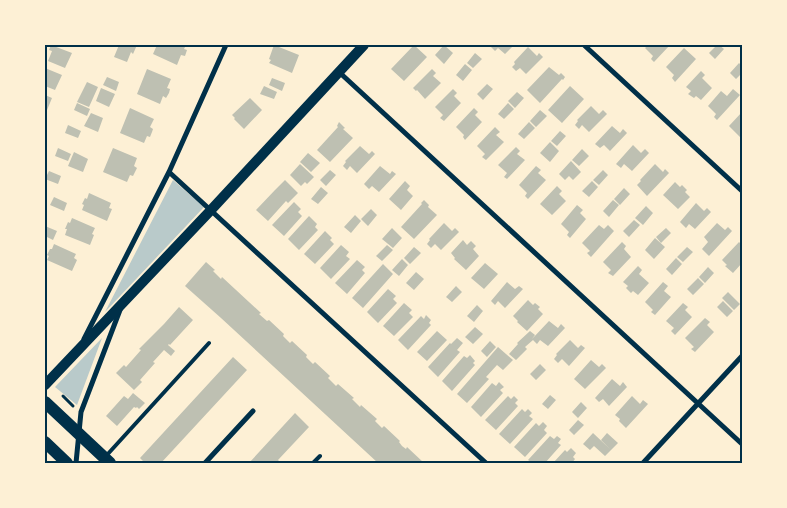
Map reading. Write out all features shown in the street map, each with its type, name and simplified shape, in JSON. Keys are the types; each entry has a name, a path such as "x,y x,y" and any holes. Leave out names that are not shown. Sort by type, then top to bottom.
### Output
{"main road":[{"path":"45,385 364,45"},
{"path":"45,402 108,460"},
{"path":"45,442 67,463"}],"street":[{"path":"78,350 169,172 226,45"},
{"path":"584,45 742,191"},
{"path":"338,72 742,444"},
{"path":"169,172 486,463"},
{"path":"76,463 80,412 123,303"},
{"path":"643,463 742,356"},
{"path":"205,463 253,411"}],"lane":[{"path":"108,460 209,343"},
{"path":"313,463 320,456"}],"path":[{"path":"63,396 73,406"}],"shaded area":[{"path":"173,180 204,207 105,312"},
{"path":"102,338 77,405 55,387"}],"building":[{"path":"51,45 72,53 65,68 48,61 52,51 49,50"},
{"path":"119,45 137,45 133,54 131,52 127,62 114,57"},
{"path":"157,45 186,45 184,49 187,50 185,56 181,55 177,65 153,54"},
{"path":"274,45 299,55 292,73 269,63"},
{"path":"414,45 427,57 404,81 391,69"},
{"path":"444,45 453,53 444,64 435,55"},
{"path":"493,45 514,45 505,54 498,48 495,51 491,47"},
{"path":"648,45 670,45 654,62 651,59 653,56 645,48"},
{"path":"717,45 724,49 715,59 709,53"},
{"path":"528,47 537,56 539,53 543,57 526,74 520,68 516,71 512,67 515,64 514,62"},
{"path":"684,48 696,59 675,82 672,78 674,75 666,67"},
{"path":"475,53 482,59 473,68 467,63"},
{"path":"739,63 742,66 742,73 736,79 730,73"},
{"path":"465,64 472,70 463,81 456,75"},
{"path":"549,67 565,77 540,103 527,90"},
{"path":"45,68 62,75 55,90 45,86"},
{"path":"147,69 171,79 167,88 170,89 169,93 166,98 163,96 160,104 137,94"},
{"path":"432,69 436,73 433,76 441,83 425,99 413,88"},
{"path":"701,71 705,75 702,78 712,88 701,100 696,96 694,98 688,94 691,91 686,87"},
{"path":"107,77 119,82 116,91 103,85"},
{"path":"272,78 285,83 282,91 269,85"},
{"path":"87,82 98,87 89,107 77,102"},
{"path":"487,84 493,89 483,100 477,94"},
{"path":"264,86 277,92 274,99 260,94"},
{"path":"570,86 584,99 562,123 548,110"},
{"path":"101,88 115,94 109,107 96,101"},
{"path":"453,89 457,93 454,96 461,103 444,121 440,118 443,115 435,107"},
{"path":"733,89 740,95 717,120 714,117 716,114 708,106 721,91 727,96"},
{"path":"517,92 524,98 515,108 508,101"},
{"path":"45,95 52,98 45,115"},
{"path":"250,98 262,110 244,129 232,115"},
{"path":"77,103 90,109 87,116 74,110"},
{"path":"508,103 514,109 504,119 498,114"},
{"path":"591,106 599,114 603,110 607,114 589,132 582,125 579,129 575,125 577,120"},
{"path":"130,108 154,119 150,127 153,129 150,137 147,136 144,143 120,133"},
{"path":"474,108 478,112 475,115 482,122 465,140 464,135 456,127"},
{"path":"540,110 547,116 536,127 530,121"},
{"path":"742,112 742,135 740,137 729,126"},
{"path":"91,113 103,118 98,132 84,126"},
{"path":"339,122 345,128 343,129 353,138 330,162 317,150 338,127"},
{"path":"529,122 535,128 524,139 518,134"},
{"path":"68,125 81,131 78,138 65,133"},
{"path":"612,126 620,133 623,129 627,133 610,151 604,145 600,148 595,144"},
{"path":"495,127 500,132 496,135 504,142 486,160 482,157 485,154 477,146"},
{"path":"560,131 566,136 557,146 551,141"},
{"path":"550,142 559,151 550,162 540,153"},
{"path":"633,145 641,153 645,149 649,153 632,171 624,164 621,168 616,164"},
{"path":"360,146 369,154 372,151 375,154 357,173 350,166 347,170 343,166 345,161"},
{"path":"516,147 520,151 517,154 525,160 507,179 504,177 507,173 498,165"},
{"path":"58,148 71,154 68,161 55,156"},
{"path":"113,148 137,158 134,166 137,168 133,176 130,175 127,182 103,172"},
{"path":"582,149 589,156 579,166 572,160"},
{"path":"74,152 88,159 83,172 68,166"},
{"path":"308,153 320,163 311,172 300,162"},
{"path":"571,161 581,172 573,180 569,176 565,180 559,174"},
{"path":"300,164 314,177 307,184 305,182 301,186 290,175"},
{"path":"655,164 663,172 665,169 669,173 647,196 637,185"},
{"path":"380,166 390,174 392,171 396,174 379,192 372,186 369,189 364,184"},
{"path":"536,166 541,170 538,173 546,180 528,199 525,196 527,193 519,185"},
{"path":"330,170 336,175 326,186 320,180"},
{"path":"603,170 608,175 599,185 593,180"},
{"path":"49,171 61,176 58,184 45,179"},
{"path":"285,180 298,193 288,203 286,201 268,221 256,210"},
{"path":"405,181 410,186 407,190 413,196 401,210 389,199"},
{"path":"592,181 598,187 589,197 582,191"},
{"path":"675,182 687,190 685,192 690,197 678,209 663,195"},
{"path":"557,186 562,191 559,194 566,201 552,215 540,204"},
{"path":"321,187 328,193 318,204 311,199"},
{"path":"624,188 630,194 620,205 614,199"},
{"path":"89,193 111,203 109,208 112,209 107,221 82,210 84,205 82,204 85,198 87,199"},
{"path":"54,197 67,203 64,211 50,205"},
{"path":"424,200 429,205 428,207 437,215 414,239 401,227"},
{"path":"613,200 619,205 609,217 603,211"},
{"path":"294,202 301,209 298,212 302,216 284,236 272,225"},
{"path":"696,203 704,211 707,208 711,212 695,229 689,224 686,228 680,222"},
{"path":"577,205 583,210 580,213 586,219 570,238 567,235 569,232 561,224"},
{"path":"646,206 653,213 643,225 635,218"},
{"path":"371,209 377,215 368,226 361,219"},
{"path":"355,215 361,221 351,233 344,227"},
{"path":"309,216 317,224 315,227 318,230 299,250 288,239"},
{"path":"72,218 95,228 90,245 65,235 67,229 65,229"},
{"path":"634,220 640,225 629,237 623,231"},
{"path":"444,223 452,231 455,228 459,232 441,250 435,244 431,248 427,244 429,239"},
{"path":"717,223 725,230 728,227 732,231 709,256 702,249 708,242 704,237"},
{"path":"599,225 604,229 608,225 614,231 591,257 587,253 590,251 582,243"},
{"path":"45,226 57,231 53,240 45,236"},
{"path":"392,228 402,238 393,248 382,239"},
{"path":"666,228 671,233 661,243 656,237"},
{"path":"325,231 332,238 330,240 334,244 315,264 304,254"},
{"path":"655,238 665,247 654,259 645,250"},
{"path":"463,240 467,245 471,241 476,246 473,249 479,256 466,270 454,259 451,253"},
{"path":"622,242 626,246 624,249 631,257 613,276 608,273 611,270 603,262"},
{"path":"739,242 742,245 742,263 733,273 725,266 727,265 722,260"},
{"path":"54,244 76,254 74,258 77,260 72,271 47,260 49,256 47,255"},
{"path":"341,245 349,252 346,256 350,259 331,279 320,268"},
{"path":"387,245 393,250 382,261 376,256"},
{"path":"414,247 421,253 410,264 404,258"},
{"path":"687,247 693,252 683,262 677,257"},
{"path":"676,258 682,264 672,275 666,269"},
{"path":"402,259 408,265 399,276 392,270"},
{"path":"357,260 365,267 362,270 365,273 347,294 335,283"},
{"path":"206,262 221,279 222,277 261,313 259,314 267,321 269,320 284,334 283,336 290,343 292,341 307,355 306,357 313,364 315,362 330,376 328,378 336,386 338,384 354,398 352,399 360,407 361,405 377,419 375,421 382,428 384,426 400,441 402,446 406,449 407,447 424,463 378,463 185,286"},
{"path":"485,263 498,274 484,289 471,278"},
{"path":"383,264 393,274 363,308 352,298"},
{"path":"638,266 642,270 639,274 649,283 638,295 633,291 631,293 626,288 628,286 623,282"},
{"path":"708,267 714,273 705,283 699,277"},
{"path":"416,272 424,279 414,290 406,283"},
{"path":"698,278 704,284 693,295 687,289"},
{"path":"507,282 515,289 519,286 523,289 505,308 498,301 495,305 491,301"},
{"path":"663,282 668,286 664,291 671,297 655,315 645,302"},
{"path":"456,286 462,292 452,302 446,297"},
{"path":"388,289 396,296 393,299 397,303 378,323 367,312"},
{"path":"728,292 740,304 734,310 722,298"},
{"path":"528,300 533,305 535,303 540,307 538,309 543,314 527,331 513,316"},
{"path":"723,301 733,311 727,317 717,307"},
{"path":"404,303 412,310 409,313 413,317 394,336 383,326"},
{"path":"683,303 688,307 685,310 692,317 675,335 671,331 674,328 666,321"},
{"path":"477,305 483,311 474,322 467,316"},
{"path":"179,307 193,320 168,345 175,351 171,356 164,350 140,380 142,382 134,390 116,373 124,365 126,367 141,350 139,349"},
{"path":"426,315 431,320 429,323 431,325 408,350 398,340 421,316 424,319"},
{"path":"705,318 710,322 707,325 714,332 695,352 691,349 694,347 685,338"},
{"path":"549,321 558,328 561,324 565,328 548,346 540,340 537,344 532,339"},
{"path":"475,327 483,334 473,344 465,337"},
{"path":"437,331 447,340 427,361 417,352"},
{"path":"530,331 535,335 533,340 525,347 527,349 516,360 509,354 517,343"},
{"path":"457,338 463,343 457,350 460,352 438,377 428,367"},
{"path":"570,340 578,348 581,345 585,348 569,366 562,359 558,363 554,359 556,354"},
{"path":"490,341 496,347 487,357 481,351"},
{"path":"498,347 513,360 503,370 497,365 486,377 489,379 467,403 457,394"},
{"path":"470,355 475,361 473,363 475,365 452,391 442,381 464,356 467,358"},
{"path":"233,357 247,370 161,463 145,463 140,458"},
{"path":"591,360 599,367 602,364 606,368 585,389 574,379"},
{"path":"540,364 546,370 536,380 530,374"},
{"path":"612,379 620,386 623,382 627,387 609,406 603,399 599,402 595,398"},
{"path":"499,382 504,387 500,390 503,393 481,417 471,407 492,383 496,386"},
{"path":"133,393 145,403 139,409 134,407 117,426 106,416 124,396 128,399"},
{"path":"550,395 556,400 548,409 542,404"},
{"path":"508,396 511,399 514,396 518,400 515,403 518,406 496,430 485,420"},
{"path":"632,396 640,404 643,400 648,404 626,428 615,415"},
{"path":"581,402 587,408 578,418 572,412"},
{"path":"522,409 525,412 528,409 532,413 529,416 533,419 510,444 499,434"},
{"path":"295,413 309,427 278,460 281,463 249,463"},
{"path":"578,420 584,425 574,435 569,430"},
{"path":"543,422 547,426 544,430 547,433 525,457 514,447 536,423 539,426"},
{"path":"593,433 611,450 605,456 594,446 590,450 583,444"},
{"path":"607,433 618,443 611,450 601,440"},
{"path":"550,436 554,439 557,436 561,439 558,443 561,445 545,463 532,463 528,460"},
{"path":"571,448 576,453 572,463 553,463 565,450 567,452"}]}
